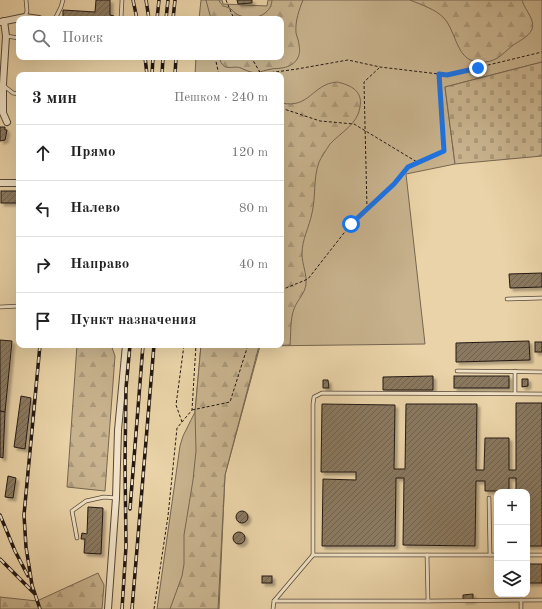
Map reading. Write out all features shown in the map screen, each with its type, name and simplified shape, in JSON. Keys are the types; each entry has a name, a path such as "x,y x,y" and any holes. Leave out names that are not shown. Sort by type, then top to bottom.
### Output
{"street":[{"path":"7,122 3,113 6,36 2,21 16,19"},
{"path":"0,183 16,183"},
{"path":"108,609 116,498 118,430 126,348"}],"lane":[{"path":"25,16 26,0"},
{"path":"56,16 61,7 62,0"},
{"path":"121,16 122,0"},
{"path":"6,36 16,38"},
{"path":"3,85 13,93 16,94"},
{"path":"507,299 542,298"},
{"path":"0,307 16,306"},
{"path":"457,371 542,372"},
{"path":"515,372 515,394"},
{"path":"273,609 274,601 313,555 314,397 322,393 542,394"},
{"path":"77,538 72,511 86,501 104,497 116,498"},
{"path":"489,498 490,555"},
{"path":"313,555 494,555"},
{"path":"427,555 428,601"},
{"path":"530,555 542,555"},
{"path":"521,600 521,609"},
{"path":"274,601 542,600"}],"path":[{"path":"226,0 233,16"},
{"path":"275,72 348,60 380,67 447,75 542,52"},
{"path":"216,60 218,72"},
{"path":"253,60 260,72"},
{"path":"367,209 364,82 380,67"},
{"path":"284,289 308,279 351,224 394,184 408,167 444,151 439,74"},
{"path":"284,109 320,121 354,124 418,163"},
{"path":"182,422 176,405 184,348"},
{"path":"154,609 168,516 177,428 192,410 196,348"},
{"path":"192,410 230,402 247,348"}],"green space":[{"path":"201,0 222,0 223,4 267,6 268,0 542,0 542,62 445,87 455,164 406,174 425,344 284,346 284,72 195,72 196,60 284,60 284,16 199,16"},
{"path":"206,0 219,0 222,5 242,16 210,16"},
{"path":"272,0 303,0 296,24 296,33 300,49 296,61 290,66 252,72 236,67 229,68 223,66 220,60 284,60 284,16 261,16 269,10"},
{"path":"410,0 522,0 530,16 533,27 525,37 501,56 494,60 478,62 471,60 461,51 444,18 432,10"},
{"path":"542,62 542,156 455,164 445,87"},
{"path":"337,82 347,85 355,90 360,97 359,113 348,128 330,144 317,168 312,213 302,249 306,284 293,313 290,345 284,345 284,103 298,103 305,100 322,87"},
{"path":"77,348 112,348 115,356 105,491 67,487"},
{"path":"201,348 259,348 225,475 219,609 157,609 180,446 183,436 195,412"},
{"path":"201,348 258,348 225,475 218,609 170,609 182,576 184,564 184,535 196,451 195,412"},
{"path":"98,573 104,585 102,609 0,609 0,597 37,601"}],"building":[{"path":"96,0 110,0 110,15 114,16 63,16 63,10 95,12"},
{"path":"237,0 252,0 252,3 238,4"},
{"path":"0,127 5,127 5,130 7,130 5,140 0,141"},
{"path":"1,191 16,191 16,203 1,203"},
{"path":"542,273 542,287 510,288 509,274"},
{"path":"0,340 12,341 5,412 0,411"},
{"path":"529,341 530,360 456,362 456,343"},
{"path":"535,342 542,342 542,352 535,352"},
{"path":"433,376 433,390 383,390 383,377"},
{"path":"454,376 509,376 509,388 454,388"},
{"path":"522,379 528,379 528,386 522,387"},
{"path":"323,380 328,380 329,388 323,388"},
{"path":"21,396 31,398 25,449 14,447"},
{"path":"516,403 542,403 542,546 530,546 530,489 516,489 516,478 509,478 509,489 494,489 494,491 485,491 485,481 476,481 475,546 403,545 404,478 396,478 395,546 322,546 323,479 356,480 356,472 321,472 322,404 395,405 394,469 405,469 406,404 477,404 476,470 484,470 485,438 509,438 509,470 516,470"},
{"path":"0,411 5,412 3,458 0,457"},
{"path":"8,476 16,478 13,498 5,497"},
{"path":"88,507 103,508 101,554 84,553 85,539 81,539 82,533 87,534"},
{"path":"242,511 246,513 248,517 246,521 242,523 238,521 236,517 238,513"},
{"path":"239,532 243,534 245,538 243,542 239,544 235,542 233,538 235,534"},
{"path":"530,564 542,564 542,583 530,583"},
{"path":"262,576 272,576 272,583 262,583"},
{"path":"473,594 473,600 463,601 463,595"}],"railway":[{"path":"133,0 136,16"},
{"path":"146,0 149,16"},
{"path":"157,16 159,0"},
{"path":"166,16 168,0"},
{"path":"173,16 175,0"},
{"path":"145,60 147,72"},
{"path":"152,72 153,60"},
{"path":"162,72 163,60"},
{"path":"175,72 176,60"},
{"path":"40,348 24,515 26,547 32,585 40,609"},
{"path":"122,609 126,546 126,388 130,348"},
{"path":"130,509 143,348"},
{"path":"132,609 154,348"},
{"path":"0,515 15,551 28,576"},
{"path":"0,559 34,593"}],"route":[{"path":"351,224 394,184 408,167 444,151 439,74 447,75 478,68"}]}
